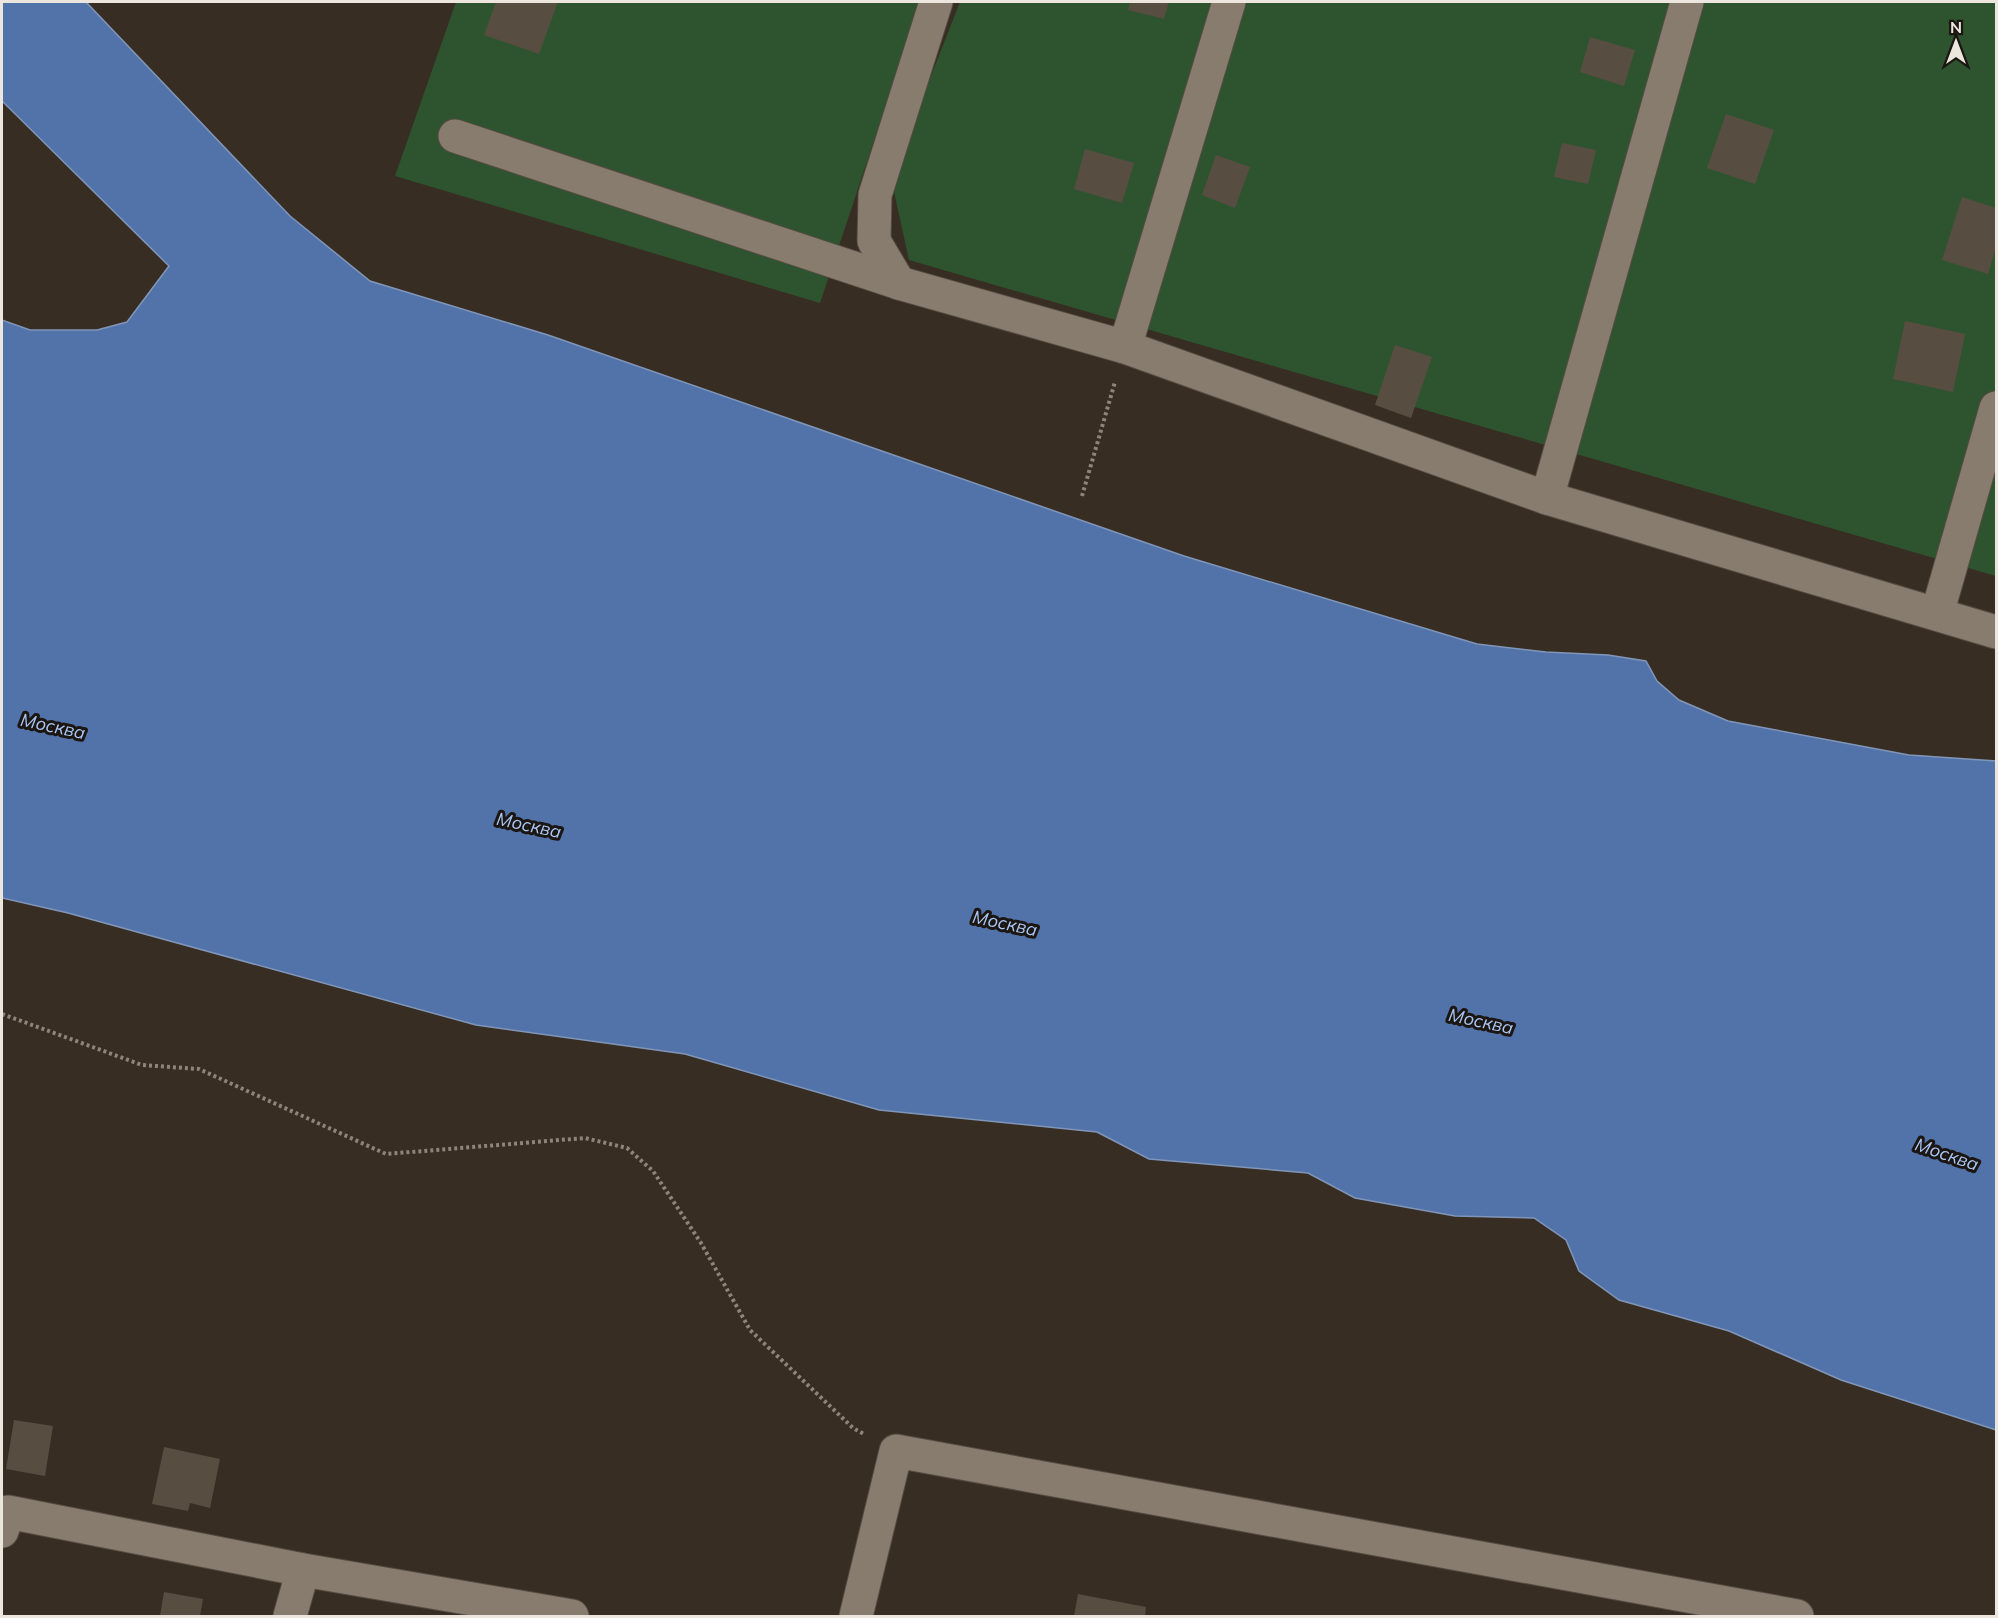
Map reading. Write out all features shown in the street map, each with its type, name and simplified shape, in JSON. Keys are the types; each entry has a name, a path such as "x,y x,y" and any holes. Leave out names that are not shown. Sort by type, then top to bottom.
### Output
{"street":[{"path":"899,283 874,241 875,195 936,2"},
{"path":"1125,347 1229,2"},
{"path":"1547,498 1687,2"},
{"path":"455,136 899,283 1125,347 1547,498 1996,632"},
{"path":"1937,614 1996,408"},
{"path":"855,1617 896,1451 1797,1617"},
{"path":"2,1532 8,1512 303,1570 573,1617"},
{"path":"290,1617 303,1570"}],"path":[{"path":"1082,496 1125,347"},
{"path":"2,1014 142,1065 200,1069 386,1154 585,1138 627,1148 653,1171 701,1243 750,1330 852,1428 896,1451"}],"green space":[{"path":"456,2 920,2 820,303 395,176"},
{"path":"960,2 1996,2 1996,576 909,260 891,178"}],"water":[{"name":"Москва","path":"2,2 86,2 290,216 370,281 548,335 1184,556 1477,644 1546,652 1608,655 1646,661 1657,681 1679,700 1728,721 1909,755 1996,761 1996,1430 1841,1380 1729,1331 1619,1300 1579,1271 1566,1240 1534,1218 1455,1216 1355,1198 1308,1173 1149,1159 1097,1132 879,1110 685,1054 476,1025 68,913 2,898 2,320 30,330 97,330 127,322 169,266 2,101"}],"building":[{"path":"496,2 558,2 539,54 484,35"},
{"path":"1130,2 1169,2 1164,19 1128,10"},
{"path":"1590,37 1635,50 1624,86 1580,72"},
{"path":"1726,114 1774,130 1755,184 1707,168"},
{"path":"1562,143 1596,150 1588,184 1554,177"},
{"path":"1085,149 1134,163 1122,203 1074,189"},
{"path":"1216,155 1250,167 1235,208 1202,195"},
{"path":"1962,197 1996,208 1996,247 1988,274 1942,260"},
{"path":"1905,321 1965,334 1953,392 1893,379"},
{"path":"1395,345 1432,357 1411,418 1375,405"},
{"path":"14,1420 53,1426 45,1476 6,1469"},
{"path":"164,1447 220,1459 210,1508 190,1503 188,1511 152,1504"},
{"path":"164,1592 203,1599 200,1616 160,1616"},
{"path":"1078,1594 1146,1607 1145,1616 1074,1616"}]}
